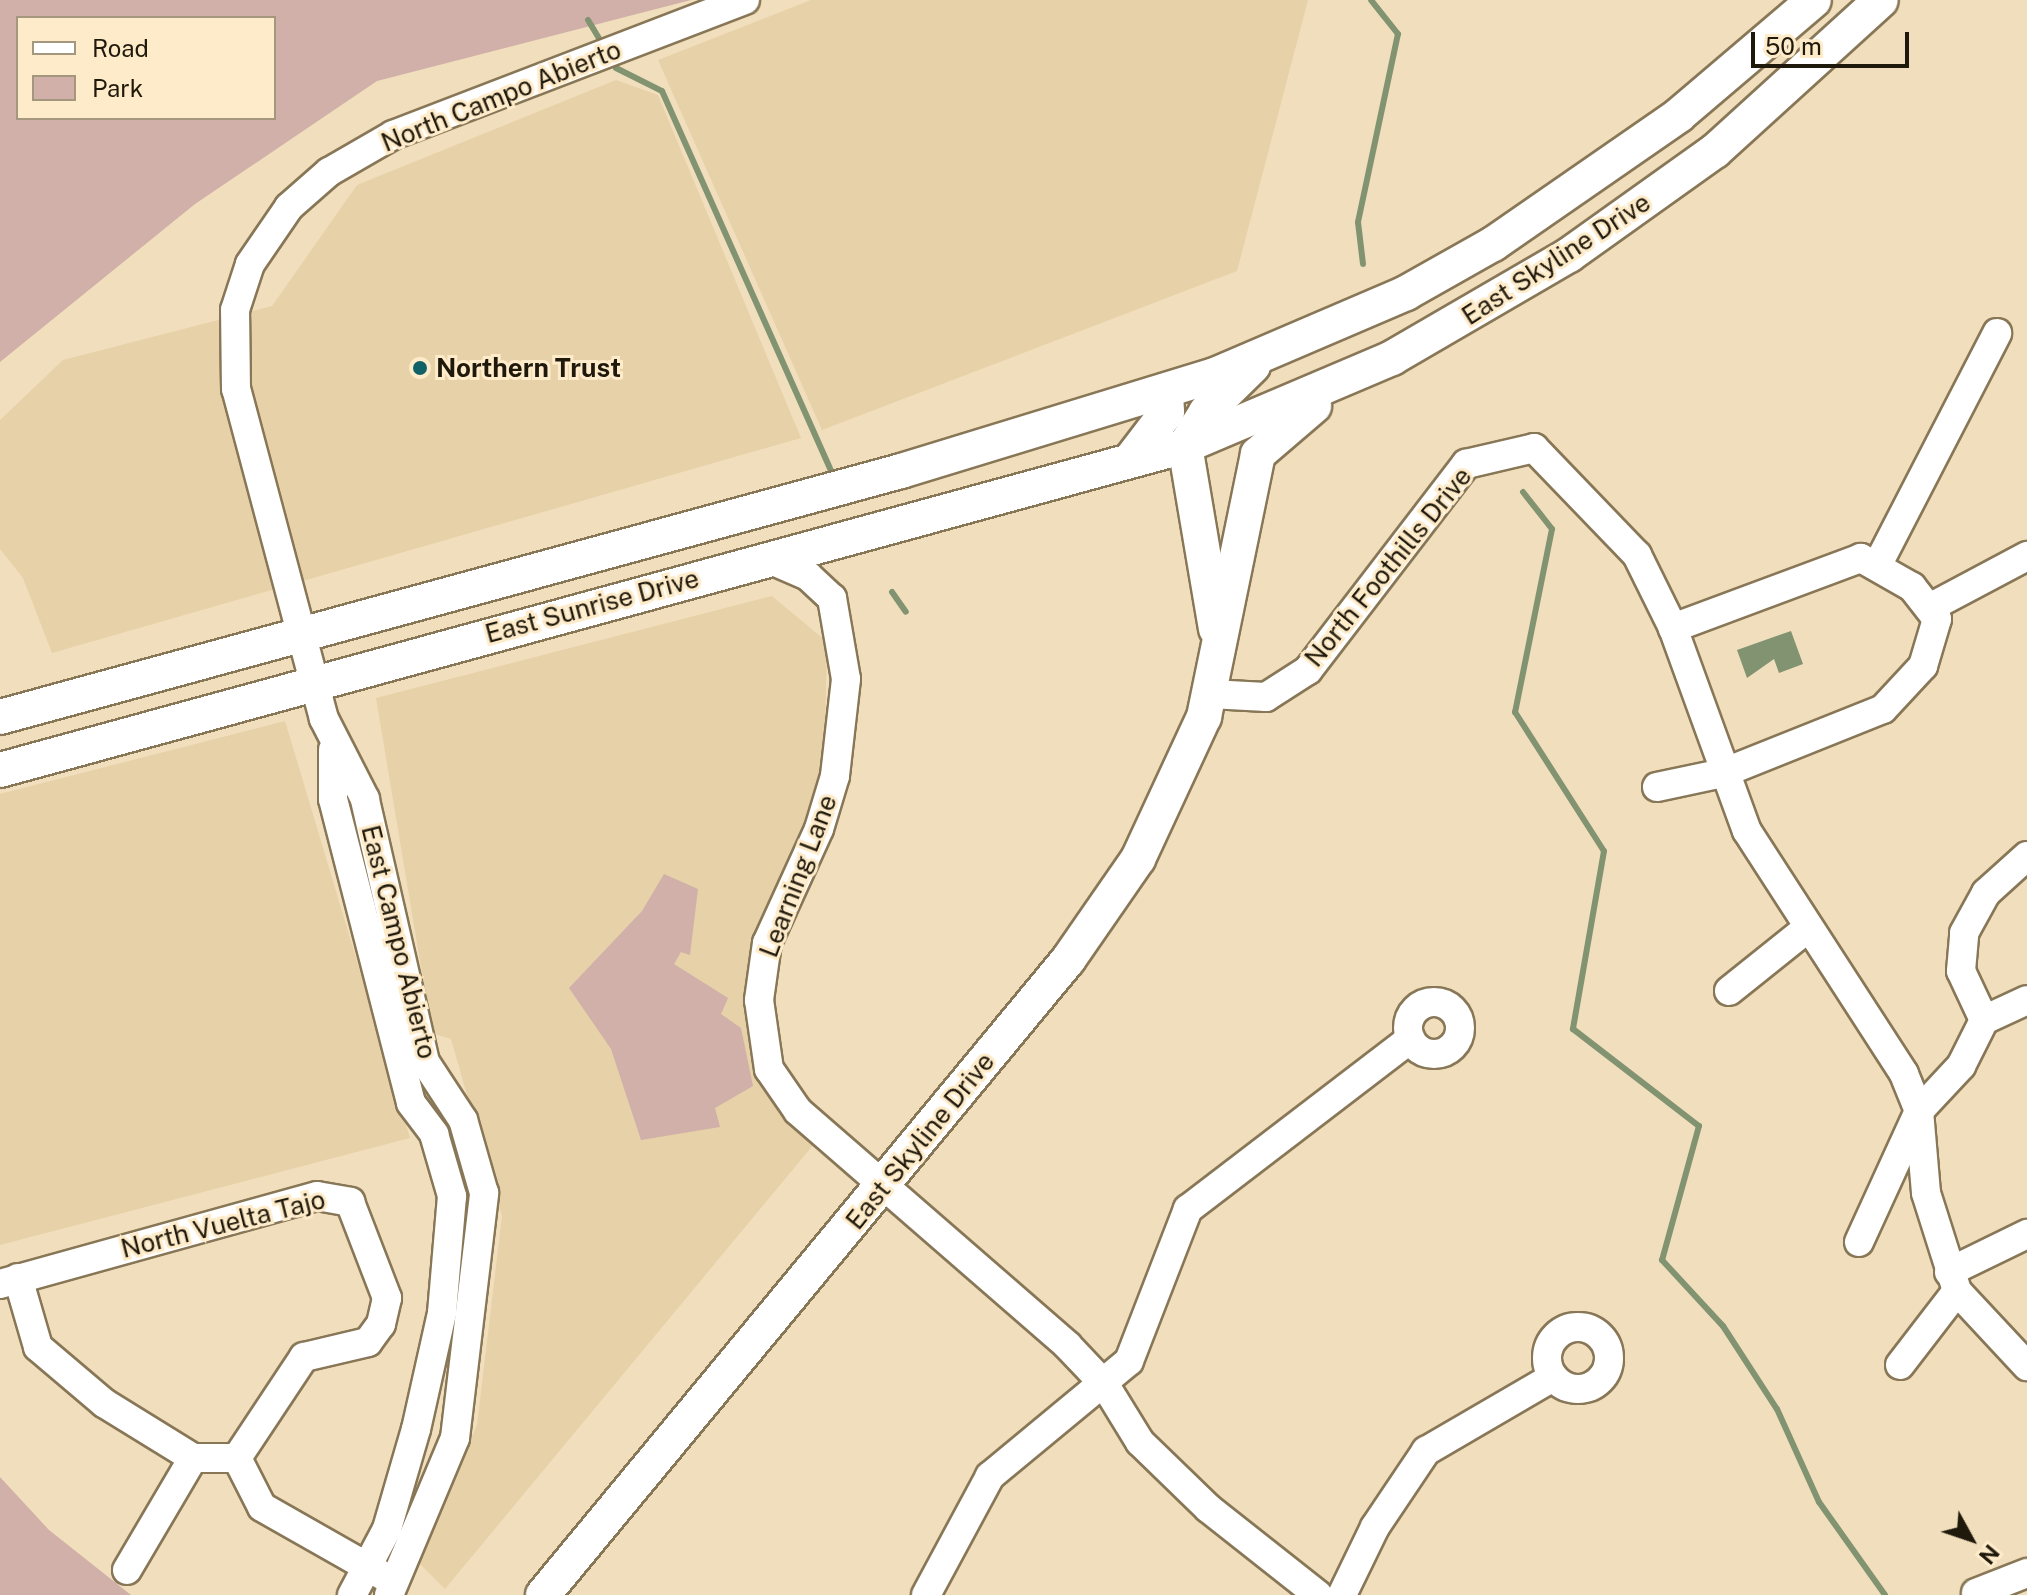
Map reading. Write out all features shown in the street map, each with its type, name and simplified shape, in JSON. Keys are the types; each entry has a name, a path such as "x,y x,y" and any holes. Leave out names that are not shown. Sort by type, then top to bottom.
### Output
{"main road":[{"name":"East Skyline Drive","path":"1166,392 1406,293 1493,244 1679,115 1814,0"},
{"name":"East Skyline Drive","path":"1185,446 1369,368 1441,332 1635,210 1715,151 1881,0"},
{"path":"1218,641 1185,446 1206,412 1265,353"},
{"path":"1218,641 1258,454 1369,368"},
{"name":"East Sunrise Drive","path":"0,717 1166,392"},
{"path":"1131,459 1167,412 1166,392"},
{"name":"East Sunrise Drive","path":"0,770 766,558 1185,446"},
{"name":"East Skyline Drive","path":"543,1595 1068,960 1138,859 1182,772 1210,694 1218,641"}],"street":[{"name":"North Campo Abierto","path":"316,682 236,389 233,339 250,264 289,207 329,172 393,135 745,0"},
{"path":"1878,564 1997,333"},
{"name":"North Foothills Drive","path":"1210,694 1266,697 1308,670 1466,464 1501,452 1534,448 1637,555 1673,628 1723,773 1747,831 1904,1074 1919,1111 1926,1193 1953,1282 2027,1366"},
{"path":"1931,607 2027,556"},
{"name":"Learning Lane","path":"766,558 808,576 832,598 846,679 838,745 819,829 767,943 759,1000 769,1069 798,1111 1105,1385 1140,1442 1208,1508 1318,1595"},
{"path":"1657,787 1723,773 1883,709 1923,666 1936,638 1931,607 1878,564 1861,558 1809,574 1673,628"},
{"name":"East Campo Abierto","path":"316,682 333,749 333,799 411,1103 434,1134 452,1196 442,1313 422,1400 387,1529 352,1595"},
{"name":"East Campo Abierto","path":"333,749 365,799 415,1029 425,1062 463,1120 484,1193 455,1438 392,1589"},
{"path":"1984,1020 1961,971 1964,933 1986,893 2027,856"},
{"path":"1729,991 1809,927"},
{"path":"1859,1242 1919,1111 1961,1066 1984,1020 2027,1000"},
{"path":"926,1595 990,1476 1105,1385 1129,1361 1188,1209 1410,1039"},
{"name":"North Vuelta Tajo","path":"9,1281 317,1196 350,1202 387,1298 381,1324 368,1342 304,1357 237,1458"},
{"path":"1900,1365 1953,1282 2027,1234"},
{"path":"9,1281 38,1347 104,1403 193,1458 237,1458 262,1507 367,1568 392,1589"},
{"path":"1342,1595 1375,1527 1426,1451 1553,1377"},
{"path":"127,1570 193,1458"},
{"path":"1976,1593 2027,1573"}],"shaded area":[{"path":"811,0 1308,0 1237,271 822,430 658,60"},
{"path":"616,80 658,95 801,438 52,653 23,578 0,549 0,420 63,360 272,306 357,185"},
{"path":"772,596 827,642 824,778 756,944 749,1001 819,1138 445,1589 417,1561 477,1425 502,1216 451,1039 432,1033 376,698"},
{"path":"1791,631 1803,664 1779,673 1774,659 1747,678 1737,650"},
{"path":"285,721 410,1138 0,1245 0,794"}],"green space":[{"path":"0,0 691,0 377,81 195,204 0,362"},
{"path":"664,874 698,889 690,955 681,952 674,964 728,998 721,1014 741,1028 753,1086 715,1108 720,1127 641,1140 611,1049 569,988 642,911"},
{"path":"0,1477 49,1530 131,1595 0,1595"}],"waterway":[{"path":"1363,264 1358,222 1398,34 1371,0"},
{"path":"588,20 599,38"},
{"path":"616,68 662,91 833,475"},
{"path":"1523,492 1552,529 1515,712 1604,851 1573,1029 1699,1126 1662,1260 1723,1326 1777,1409 1819,1502 1885,1595"},
{"path":"892,592 906,612"}],"place":[{"name":"Northern Trust","path":"420,368"}]}
